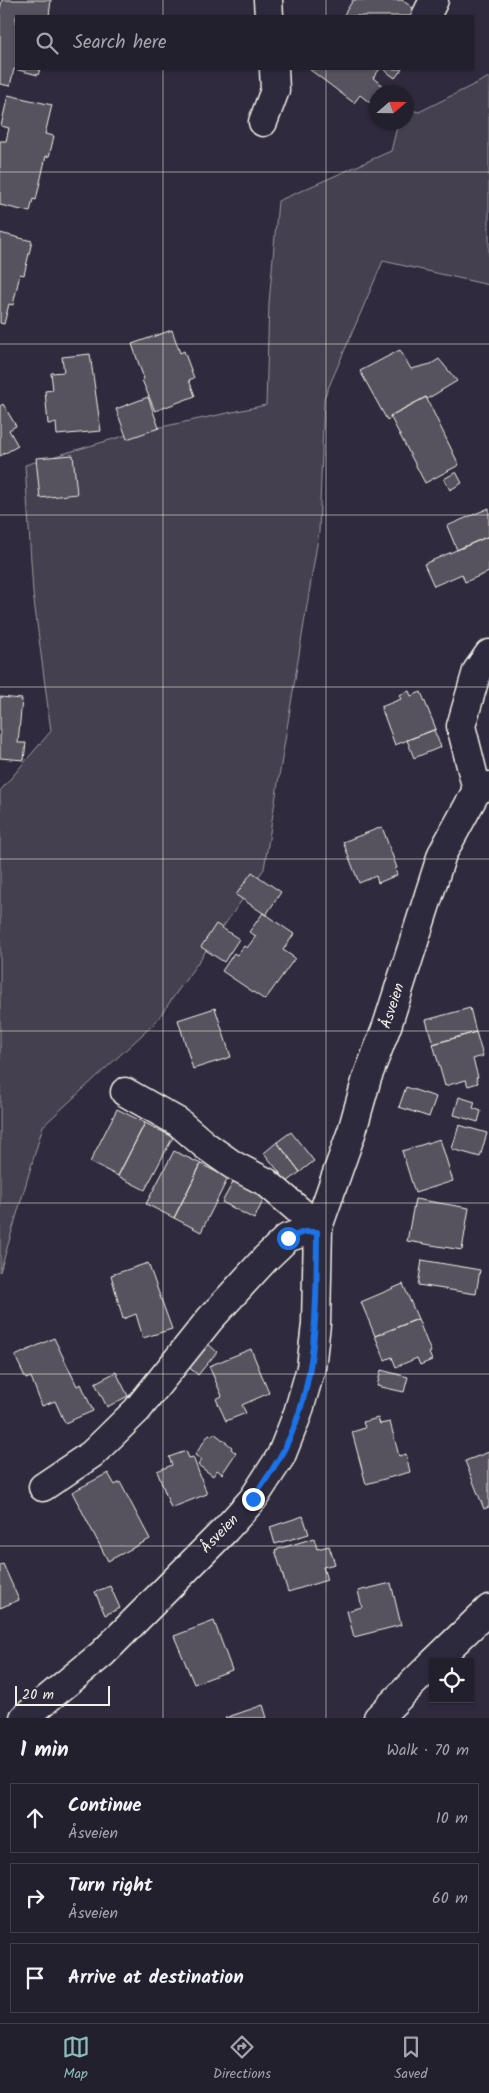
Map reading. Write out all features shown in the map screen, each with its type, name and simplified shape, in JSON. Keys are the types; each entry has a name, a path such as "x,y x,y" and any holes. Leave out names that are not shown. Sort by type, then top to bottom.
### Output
{"street":[{"path":"268,0 269,15"},
{"path":"426,15 434,0"},
{"path":"263,122 275,90 274,70"},
{"name":"Åsveien","path":"24,1718 102,1654 226,1529 253,1499 281,1456 298,1414 311,1368 316,1324 318,1229 352,1132 367,1078 387,1026 442,854 483,788 460,726 478,671 489,654"},
{"path":"125,1092 178,1122 206,1146 233,1165 266,1182 318,1229"},
{"path":"43,1488 92,1454 137,1410 210,1319 266,1258 288,1238 318,1229"},
{"path":"437,1658 489,1610"},
{"path":"378,1718 429,1666"}],"shaded area":[{"path":"489,77 489,285 383,261 324,398 319,532 264,869 155,1023 43,1126 0,1272 0,791 51,731 33,593 25,465 137,432 266,405 269,303 278,201 391,151 396,130 414,130 414,111 419,112"}],"building":[{"path":"2,0 51,0 49,15 15,15 15,69 10,86 0,84 0,9"},
{"path":"353,0 402,0 421,14 420,15 344,15"},
{"path":"18,70 40,70 38,75"},
{"path":"310,70 379,70 373,78 382,85 369,85 369,102 360,95 354,103"},
{"path":"384,70 401,70 395,78"},
{"path":"8,95 52,105 45,134 54,136 49,157 46,156 36,200 33,199 30,212 0,205 0,141 6,141 9,128 1,126"},
{"path":"0,233 32,241 24,275 20,274 13,305 9,304 4,324 0,323"},
{"path":"172,330 180,353 184,351 194,378 189,380 195,396 155,411 142,380 144,379 132,344"},
{"path":"400,350 411,369 431,364 439,359 457,381 427,399 426,397 390,416 391,418 387,420 360,371"},
{"path":"90,354 101,431 57,435 56,423 48,424 45,391 53,390 51,373 64,372 62,357"},
{"path":"148,397 159,428 127,439 116,409"},
{"path":"426,397 459,465 425,483 390,416"},
{"path":"3,404 16,426 9,430 18,446 0,456 0,406"},
{"path":"73,455 77,494 40,498 36,458"},
{"path":"456,472 462,483 450,490 444,479"},
{"path":"489,508 489,536 457,550 447,526"},
{"path":"489,536 489,572 465,582 462,574 434,586 424,564"},
{"path":"409,691 411,696 421,692 436,729 395,745 381,707 401,699 399,695"},
{"path":"0,697 22,699 18,743 26,743 24,760 0,758"},
{"path":"434,730 441,747 414,758 407,740"},
{"path":"382,827 397,868 395,869 397,875 378,883 376,876 359,883 343,842"},
{"path":"252,872 281,892 266,915 236,895"},
{"path":"263,913 294,934 283,950 295,958 265,1000 222,971 234,953 237,955 244,946 247,948 256,936 249,932"},
{"path":"216,924 239,939 224,962 201,947"},
{"path":"215,1008 231,1057 193,1069 178,1020"},
{"path":"470,1008 476,1032 433,1044 426,1020"},
{"path":"476,1032 483,1056 473,1059 478,1083 468,1086 466,1080 445,1086 433,1044"},
{"path":"406,1087 436,1097 429,1117 399,1107"},
{"path":"459,1097 475,1102 473,1108 481,1111 478,1122 454,1115"},
{"path":"117,1109 145,1123 118,1176 90,1162"},
{"path":"145,1123 173,1137 145,1190 118,1176"},
{"path":"459,1125 487,1133 480,1157 452,1149"},
{"path":"291,1132 314,1161 300,1172 277,1142"},
{"path":"440,1139 453,1181 415,1193 402,1151"},
{"path":"277,1142 300,1172 287,1182 264,1153"},
{"path":"174,1151 201,1164 174,1218 146,1204"},
{"path":"201,1164 228,1178 201,1232 174,1218"},
{"path":"235,1179 267,1193 254,1219 222,1202"},
{"path":"415,1199 469,1208 462,1250 407,1241"},
{"path":"422,1260 480,1270 476,1294 418,1285"},
{"path":"148,1263 172,1329 143,1338 136,1314 123,1319 111,1275"},
{"path":"403,1284 418,1319 375,1336 361,1302"},
{"path":"418,1319 431,1352 429,1353 432,1360 420,1365 417,1358 396,1367 392,1357 385,1360 375,1336"},
{"path":"54,1338 77,1386 81,1384 93,1411 65,1423 55,1401 42,1406 31,1377 26,1379 15,1356"},
{"path":"206,1342 217,1352 198,1375 186,1365"},
{"path":"251,1349 269,1393 242,1405 246,1413 226,1421 216,1399 222,1396 209,1366"},
{"path":"381,1370 408,1377 404,1392 377,1386"},
{"path":"116,1372 128,1396 107,1407 95,1383"},
{"path":"378,1418 380,1424 390,1422 399,1456 406,1454 410,1472 366,1484 352,1432 365,1428 363,1422"},
{"path":"214,1433 232,1447 231,1449 236,1453 222,1474 217,1470 213,1476 198,1465 202,1460 195,1455 209,1434 212,1436"},
{"path":"186,1451 189,1458 193,1457 207,1494 171,1508 157,1471 172,1465 169,1457"},
{"path":"489,1452 489,1507 484,1509 465,1461"},
{"path":"108,1473 115,1485 120,1482 150,1539 108,1561 72,1492"},
{"path":"303,1516 309,1534 275,1544 270,1527"},
{"path":"314,1538 317,1549 329,1546 335,1564 323,1567 327,1580 288,1592 275,1550"},
{"path":"3,1564 19,1600 0,1608 0,1565"},
{"path":"391,1583 401,1625 354,1637 347,1611 362,1607 358,1591"},
{"path":"110,1586 120,1608 105,1615 95,1592"},
{"path":"214,1621 232,1670 194,1684 174,1636"},
{"path":"263,1705 267,1718 225,1718"}],"route":[{"path":"253,1499 281,1456 298,1414 311,1368 316,1324 317,1232 304,1232 288,1238"}]}
